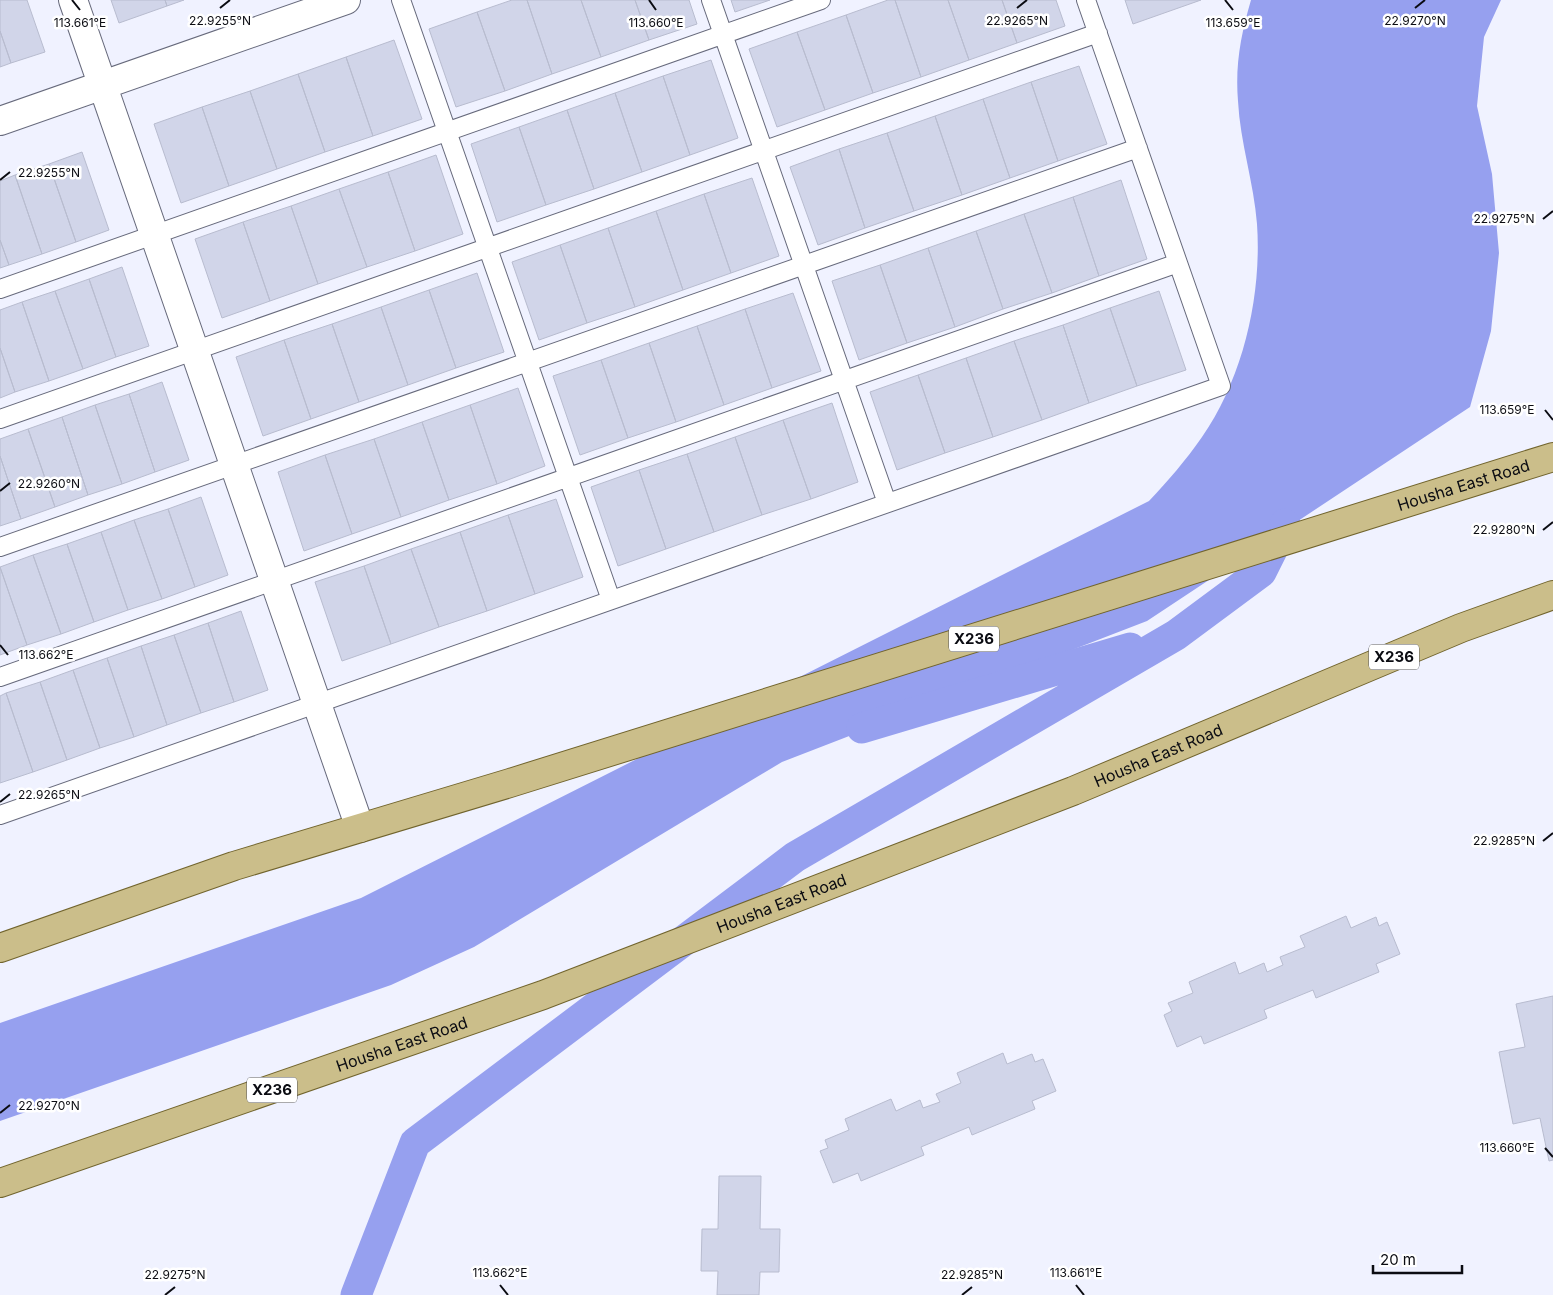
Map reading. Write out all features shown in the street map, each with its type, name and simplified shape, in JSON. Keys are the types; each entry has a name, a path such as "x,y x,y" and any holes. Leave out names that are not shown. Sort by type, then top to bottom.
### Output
{"main road":[{"path":"1496,476 1553,442"},
{"name":"Housha East Road","path":"0,948 234,866 510,783 1553,458"},
{"name":"Housha East Road","path":"0,1184 544,995 1063,795 1328,686 1461,628 1553,595"},
{"path":"1461,628 1553,616"}],"street":[{"path":"72,0 360,828"},
{"path":"0,121 346,0"}],"lane":[{"path":"401,0 612,600"},
{"path":"711,0 887,503"},
{"path":"0,289 821,0"},
{"path":"0,815 1221,386 1086,0"},
{"path":"0,419 1098,33"},
{"path":"0,547 1138,148"},
{"path":"0,677 1178,263"}],"water":[{"path":"1251,0 1501,0 1484,37 1477,106 1492,174 1499,253 1491,331 1470,407 1147,621 782,762 474,947 391,985 0,1121 0,1023 361,898 1149,501 1190,454 1216,414 1229,389 1239,363 1253,307 1258,251 1257,224 1241,132 1237,88 1240,50"}],"building":[{"path":"0,0 27,0 45,52 11,63 0,31"},
{"path":"111,0 165,0 167,6 119,23"},
{"path":"165,0 184,0 167,6"},
{"path":"512,0 527,0 552,74 505,91 477,12"},
{"path":"527,0 581,0 601,57 552,74"},
{"path":"581,0 635,0 649,40 601,57"},
{"path":"635,0 689,0 697,24 649,40"},
{"path":"731,0 770,0 735,12"},
{"path":"888,0 895,0 921,77 873,93 846,15"},
{"path":"895,0 948,0 969,60 921,77"},
{"path":"948,0 1002,0 1017,43 969,60"},
{"path":"1002,0 1056,0 1065,26 1017,43"},
{"path":"1125,0 1201,0 1133,24"},
{"path":"477,12 505,91 456,107 429,29"},
{"path":"846,15 873,93 825,110 797,32"},
{"path":"0,31 11,63 0,67"},
{"path":"797,32 825,110 777,127 749,49"},
{"path":"394,40 422,119 373,136 346,57"},
{"path":"346,57 373,136 325,152 298,74"},
{"path":"711,60 738,138 690,155 663,76"},
{"path":"1079,66 1107,144 1058,161 1031,82"},
{"path":"298,74 325,152 277,169 250,91"},
{"path":"663,76 690,155 642,172 615,93"},
{"path":"1031,82 1058,161 1010,178 983,99"},
{"path":"250,91 277,169 229,186 202,107"},
{"path":"615,93 642,172 594,189 567,110"},
{"path":"983,99 1010,178 962,195 935,116"},
{"path":"202,107 229,186 181,203 154,124"},
{"path":"567,110 594,189 546,205 519,127"},
{"path":"935,116 962,195 914,211 887,133"},
{"path":"519,127 546,205 497,222 471,144"},
{"path":"887,133 914,211 865,228 839,149"},
{"path":"839,149 865,228 818,245 790,167"},
{"path":"82,152 109,230 76,242 49,164"},
{"path":"436,155 463,234 415,251 388,172"},
{"path":"49,164 76,242 42,254 15,175"},
{"path":"388,172 415,251 367,267 339,189"},
{"path":"15,175 42,254 9,265 0,240 0,181"},
{"path":"752,178 779,256 731,273 704,194"},
{"path":"1121,180 1147,259 1099,276 1073,197"},
{"path":"339,189 367,267 318,284 291,206"},
{"path":"704,194 731,273 683,290 656,211"},
{"path":"1073,197 1099,276 1052,293 1024,214"},
{"path":"291,206 318,284 270,301 243,222"},
{"path":"656,211 683,290 635,307 608,228"},
{"path":"1024,214 1052,293 1003,309 976,231"},
{"path":"243,222 270,301 222,318 195,239"},
{"path":"608,228 635,307 587,323 560,245"},
{"path":"976,231 1003,309 955,327 928,248"},
{"path":"0,240 9,265 0,268"},
{"path":"560,245 587,323 539,340 512,262"},
{"path":"928,248 955,327 907,343 880,265"},
{"path":"880,265 907,343 859,360 832,281"},
{"path":"122,267 149,346 116,357 89,279"},
{"path":"477,273 504,352 456,368 429,290"},
{"path":"89,279 116,357 83,369 55,291"},
{"path":"429,290 456,368 408,385 381,307"},
{"path":"55,291 83,369 49,381 22,302"},
{"path":"1159,291 1186,370 1137,386 1110,308"},
{"path":"793,293 821,371 772,388 745,309"},
{"path":"22,302 49,381 15,392 0,348 0,310"},
{"path":"381,307 408,385 359,402 332,324"},
{"path":"1110,308 1137,386 1089,403 1063,325"},
{"path":"745,309 772,388 724,405 697,326"},
{"path":"332,324 359,402 311,419 284,340"},
{"path":"1063,325 1089,403 1042,420 1014,341"},
{"path":"697,326 724,405 676,422 649,343"},
{"path":"284,340 311,419 263,436 236,357"},
{"path":"1014,341 1042,420 993,437 966,358"},
{"path":"649,343 676,422 628,438 601,360"},
{"path":"0,348 15,392 0,398"},
{"path":"966,358 993,437 945,453 918,375"},
{"path":"601,360 628,438 580,455 553,376"},
{"path":"918,375 945,453 897,470 870,392"},
{"path":"162,382 189,460 155,472 129,394"},
{"path":"518,388 545,466 497,484 470,405"},
{"path":"129,394 155,472 122,484 95,405"},
{"path":"832,403 858,482 811,499 783,420"},
{"path":"95,405 122,484 88,495 62,417"},
{"path":"470,405 497,484 449,500 422,422"},
{"path":"62,417 88,495 55,507 28,429"},
{"path":"783,420 811,499 762,515 735,437"},
{"path":"422,422 449,500 401,517 374,439"},
{"path":"28,429 55,507 21,519 0,456 0,439"},
{"path":"735,437 762,515 714,532 687,454"},
{"path":"374,439 401,517 352,534 325,455"},
{"path":"687,454 714,532 666,549 639,470"},
{"path":"325,455 352,534 304,551 278,472"},
{"path":"0,456 21,519 0,526"},
{"path":"639,470 666,549 618,566 591,487"},
{"path":"201,497 228,575 195,587 168,509"},
{"path":"556,499 583,577 535,594 508,515"},
{"path":"168,509 195,587 162,599 134,520"},
{"path":"508,515 535,594 487,611 460,532"},
{"path":"134,520 162,599 128,610 101,532"},
{"path":"101,532 128,610 94,622 67,544"},
{"path":"460,532 487,611 439,627 411,549"},
{"path":"67,544 94,622 61,634 33,555"},
{"path":"411,549 439,627 391,644 364,566"},
{"path":"33,555 61,634 27,645 0,567"},
{"path":"364,566 391,644 342,661 315,582"},
{"path":"0,567 27,645 0,655"},
{"path":"241,611 268,690 234,702 208,623"},
{"path":"208,623 234,702 201,713 174,635"},
{"path":"174,635 201,713 167,725 141,646"},
{"path":"141,646 167,725 134,737 107,658"},
{"path":"107,658 134,737 100,748 73,670"},
{"path":"73,670 100,748 67,760 40,682"},
{"path":"40,682 67,760 33,772 6,693"},
{"path":"6,693 33,772 0,783 0,696"},
{"path":"1346,916 1351,928 1376,917 1379,926 1387,922 1400,954 1376,964 1379,972 1316,998 1313,990 1264,1010 1267,1018 1204,1044 1201,1036 1177,1047 1164,1015 1172,1011 1168,1003 1193,993 1189,982 1235,962 1239,974 1264,963 1267,972 1283,965 1280,957 1305,947 1300,936"},
{"path":"1553,996 1553,1160 1549,1161 1540,1118 1513,1124 1499,1052 1525,1047 1516,1004"},
{"path":"1003,1053 1007,1064 1032,1054 1035,1062 1043,1059 1056,1091 1032,1101 1035,1109 972,1135 969,1127 921,1147 924,1155 861,1181 858,1173 833,1183 820,1151 828,1148 825,1140 849,1130 845,1119 891,1099 896,1111 920,1100 923,1108 940,1102 936,1094 961,1083 957,1073"},
{"path":"719,1176 761,1176 760,1229 780,1229 779,1272 760,1272 759,1295 717,1295 718,1271 701,1271 702,1229 718,1229"}],"waterway":[{"path":"356,1295 415,1143 795,857 1176,635 1261,572 1285,524"},
{"path":"862,728 1130,648"}]}
